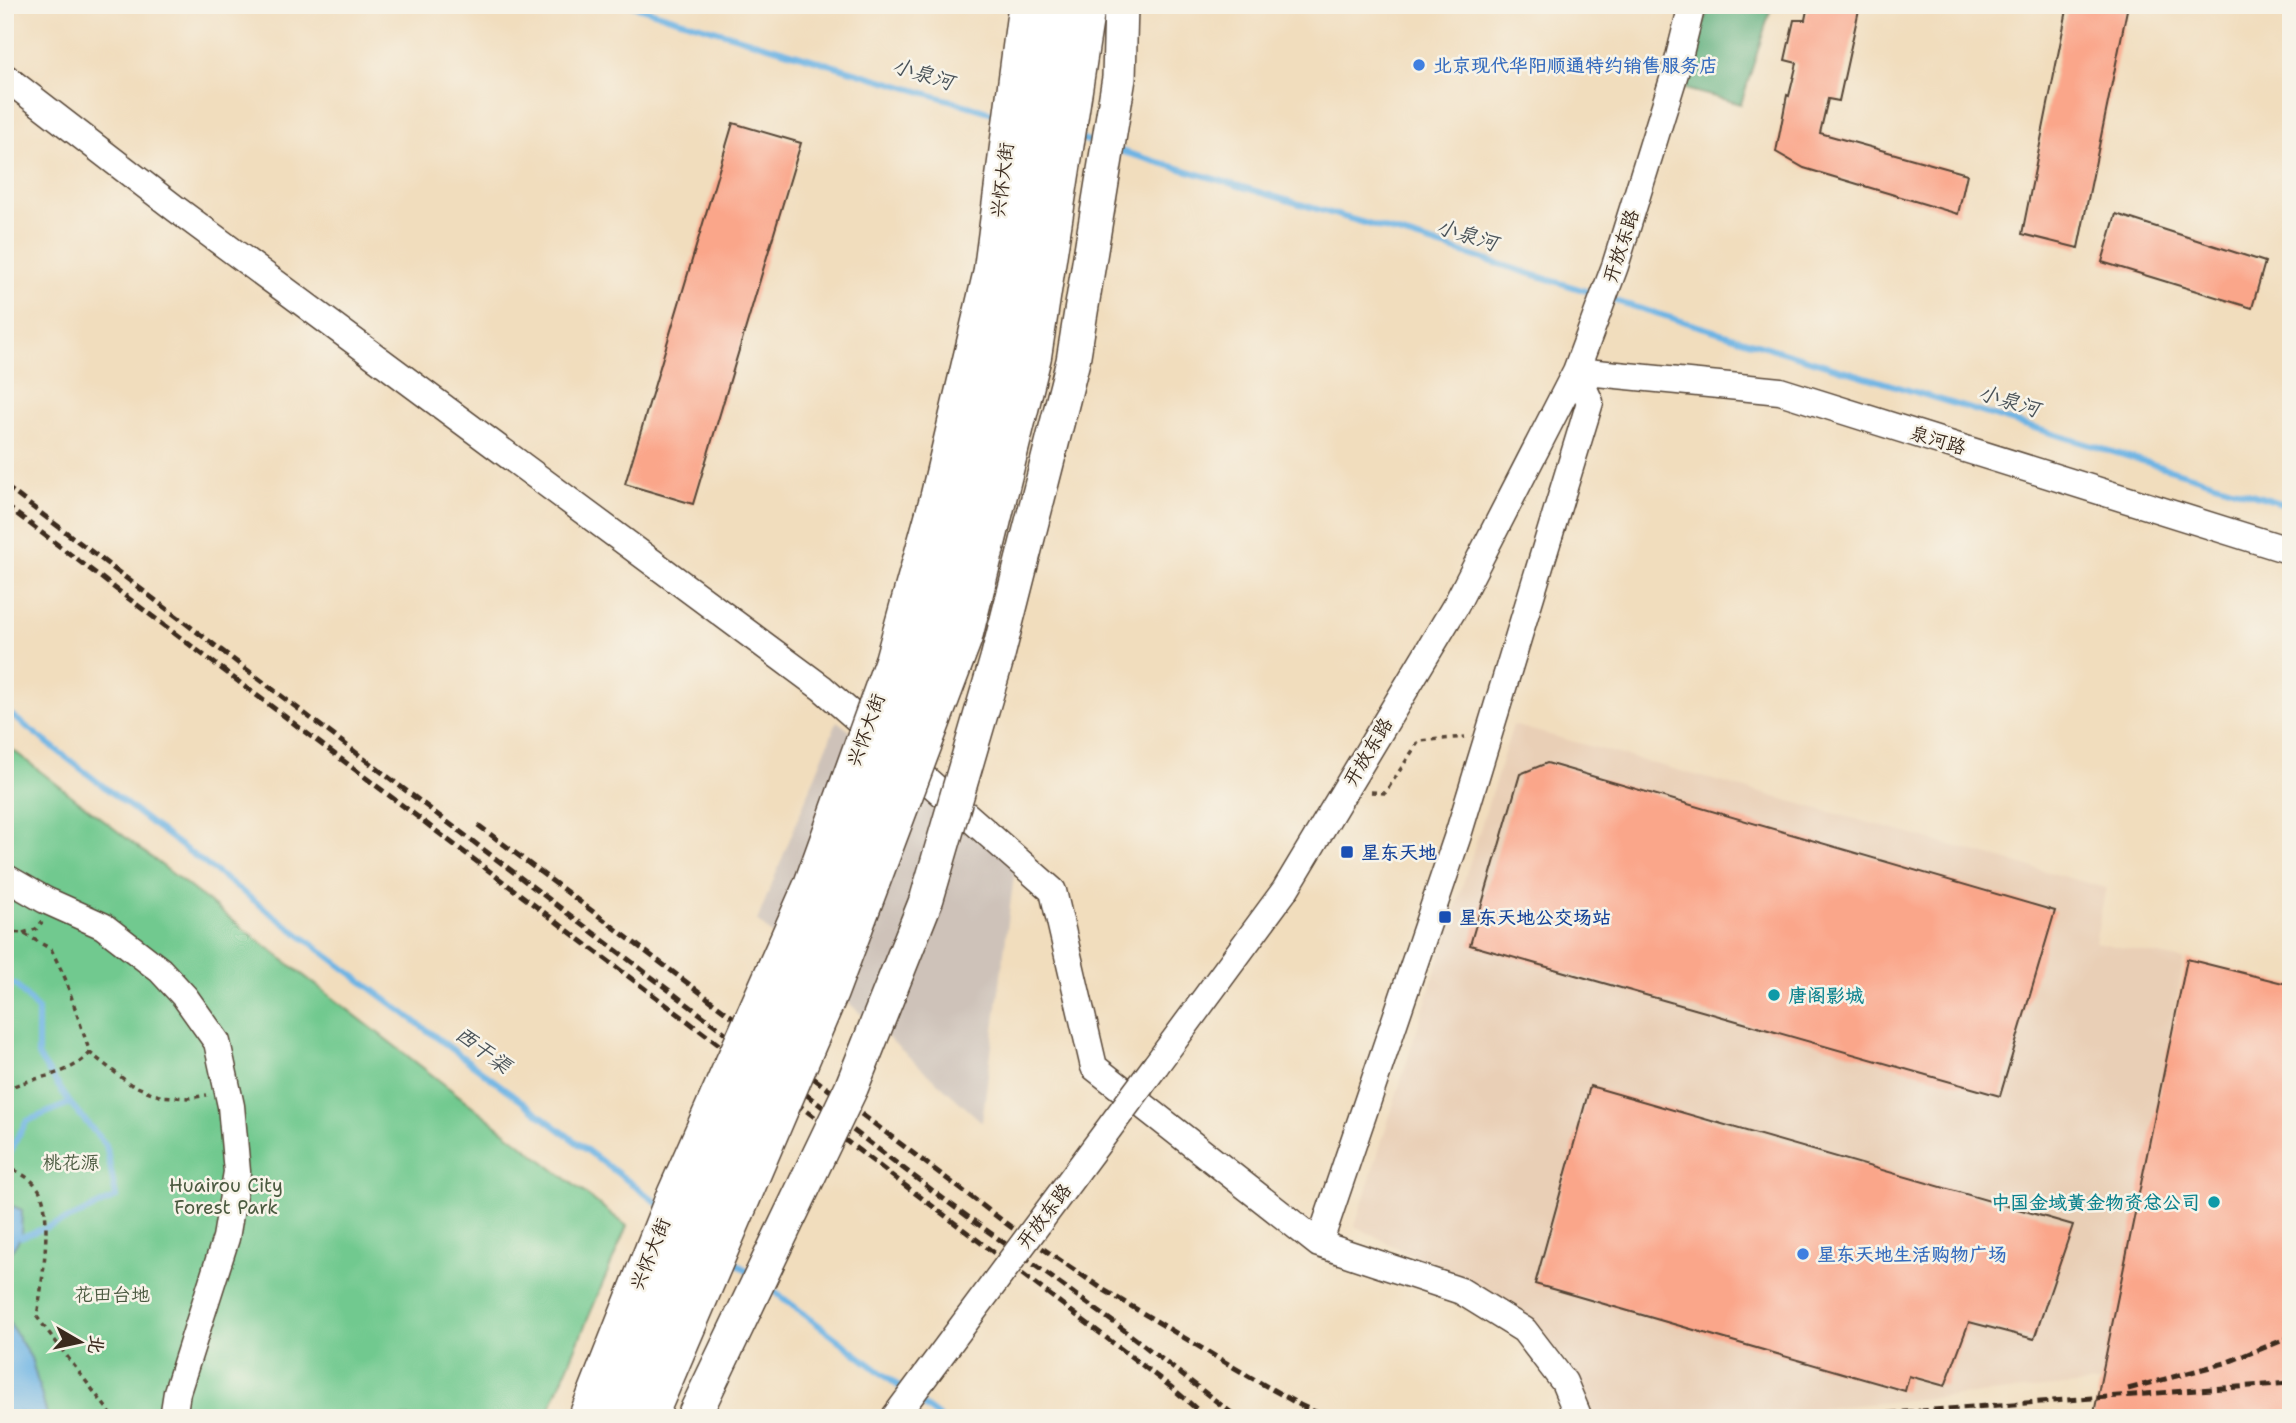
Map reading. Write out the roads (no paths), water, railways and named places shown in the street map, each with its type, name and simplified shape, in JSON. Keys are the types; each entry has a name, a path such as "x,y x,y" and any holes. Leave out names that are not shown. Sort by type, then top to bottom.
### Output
{"highway":[{"path":"615,1418 813,950 931,640 1000,360 1052,5"},
{"path":"647,1418 829,992 963,636 1032,356 1086,5"}],"main road":[{"name":"兴怀大街","path":"585,1418 670,1203 810,886 892,659 937,497 990,273 1025,5"},
{"path":"693,1418 852,1086 927,898 997,659 1073,361 1119,78 1121,5"}],"street":[{"name":"开放东路","path":"894,1418 1285,890 1455,605 1576,371 1615,266 1675,73 1692,5"},
{"path":"5,77 187,217 822,688 1053,891 1094,1067 1319,1244 1461,1291 1524,1330 1564,1382 1579,1418"},
{"path":"1319,1244 1458,835 1590,402 1576,371"},
{"name":"泉河路","path":"1576,371 1780,391 2291,551"},
{"path":"5,877 45,900 103,926 160,970 185,997 217,1042 228,1092 237,1172 226,1238 185,1366 173,1418"}],"water":[{"path":"5,1203 22,1210 21,1237 5,1260"},
{"path":"5,1316 31,1358 48,1418 5,1418"}],"waterway":[{"name":"小泉河","path":"630,5 999,115"},
{"name":"小泉河","path":"1077,138 1100,144"},
{"name":"小泉河","path":"1117,150 1599,295"},
{"name":"小泉河","path":"1609,299 2291,506"},
{"name":"西干渠","path":"5,710 156,827 660,1205"},
{"path":"5,981 16,985 38,1010 38,1056 70,1103 27,1121 5,1165"},
{"path":"21,1237 74,1217 116,1197 106,1145 70,1103"},
{"name":"西干渠","path":"730,1258 752,1275"},
{"name":"西干渠","path":"766,1285 905,1391"},
{"name":"西干渠","path":"916,1400 940,1418"}],"railway":[{"path":"5,486 949,1203 1120,1327 1238,1418"},
{"path":"5,505 1046,1292 1171,1387 1207,1418"},
{"path":"478,825 1011,1227 1104,1290 1250,1377 1329,1418"},
{"path":"2128,1389 2225,1363 2291,1337"},
{"path":"1828,1418 2291,1383"}],"place":[{"name":"北京现代华阳顺通特约销售服务店","path":"1419,65"},
{"name":"星东天地","path":"1347,852"},
{"name":"星东天地公交场站","path":"1445,917"},
{"name":"唐阁影城","path":"1774,995"},
{"name":"中国金域黄金物资总公司","path":"2214,1202"},
{"name":"星东天地生活购物广场","path":"1803,1254"}],"park label":[{"name":"桃花源","path":"71,1162"},
{"name":"Huairou City Forest Park","path":"226,1196"},
{"name":"花田台地","path":"112,1294"}]}
